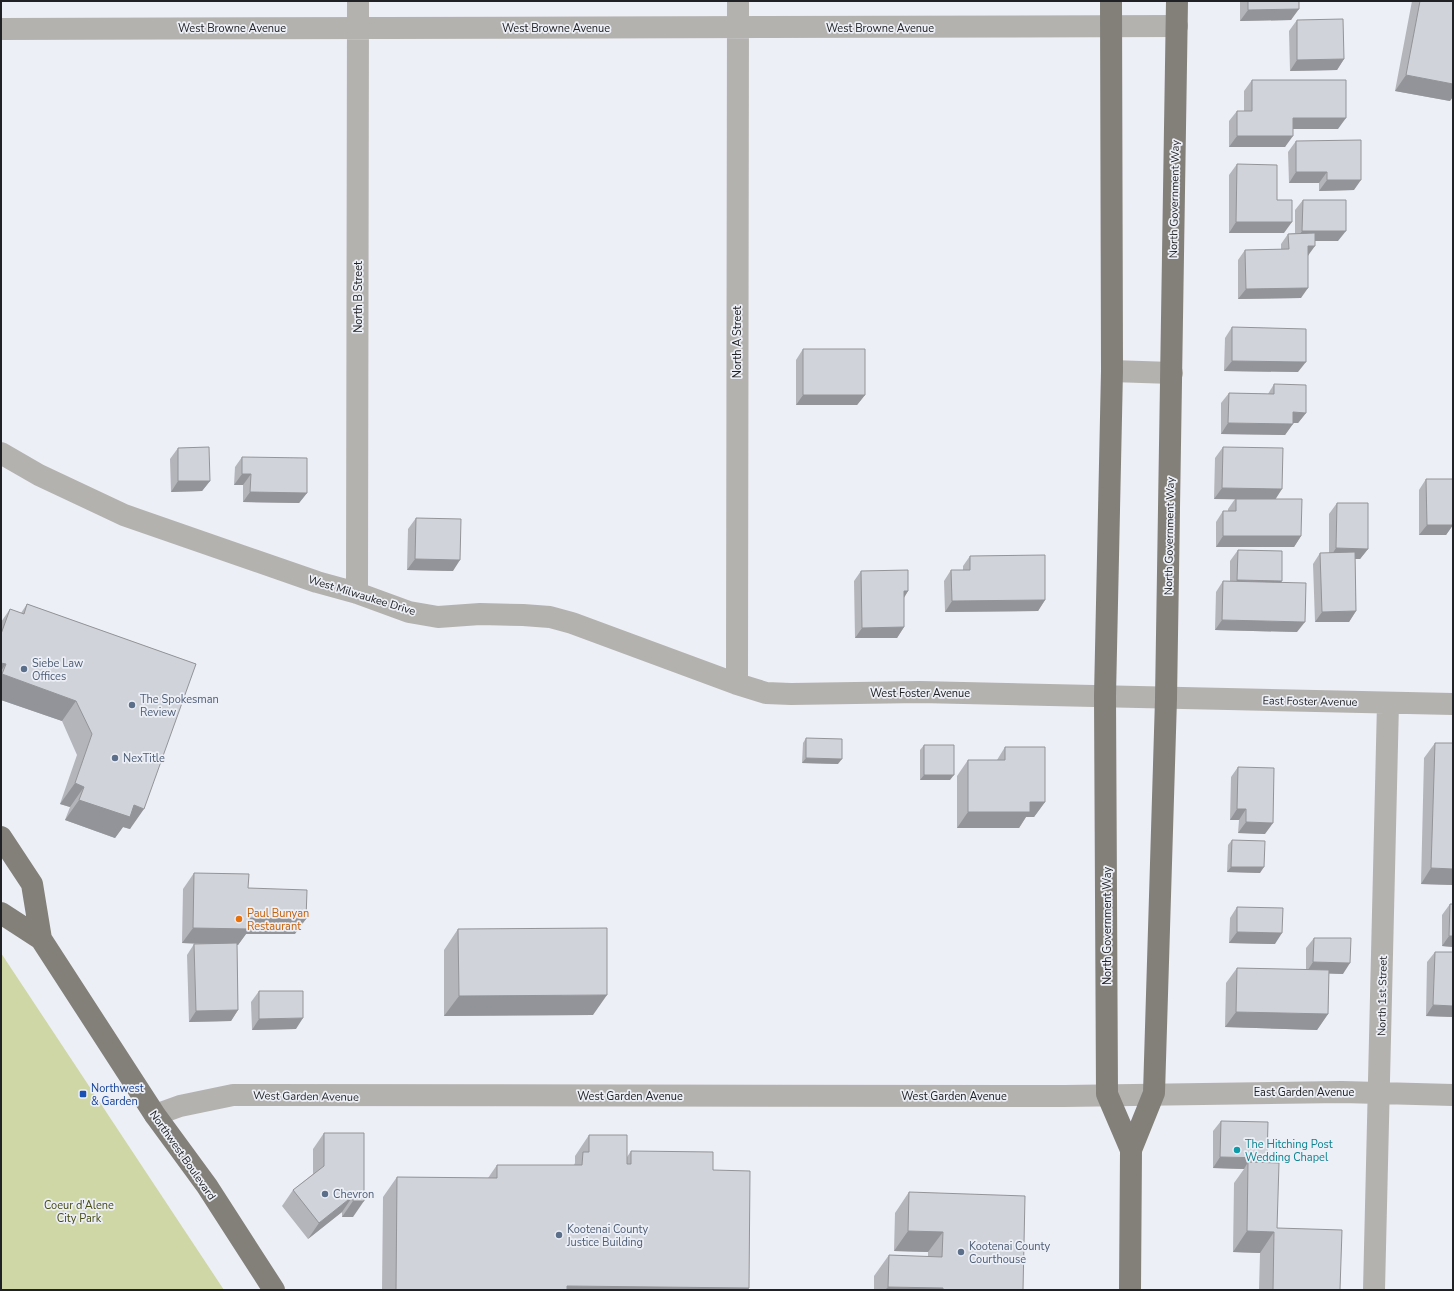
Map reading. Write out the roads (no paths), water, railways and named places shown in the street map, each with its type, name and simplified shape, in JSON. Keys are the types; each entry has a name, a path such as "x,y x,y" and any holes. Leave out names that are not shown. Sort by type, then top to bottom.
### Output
{"main road":[{"name":"North Government Way","path":"1111,1 1112,371 1105,696 1107,1094 1131,1150"},
{"name":"North Government Way","path":"1130,1290 1131,1150 1154,1093 1166,699 1177,1"},
{"name":"Northwest Boulevard","path":"1,836 32,884 41,939 155,1115 207,1186 274,1290"},
{"name":"Northwest Boulevard","path":"1,913 41,939"}],"street":[{"name":"North B Street","path":"357,593 358,1"},
{"name":"North A Street","path":"737,684 738,1"},
{"path":"1111,27 1177,26"},
{"name":"West Browne Avenue","path":"1,29 1111,27"},
{"path":"1112,371 1172,373"},
{"name":"West Milwaukee Drive","path":"1,453 39,476 124,514 317,582 357,593 409,612 438,617 480,614 550,617 572,623 737,684"},
{"name":"West Foster Avenue","path":"737,684 766,692 791,694 920,692 1105,696"},
{"path":"1105,696 1166,699"},
{"name":"East Foster Avenue","path":"1166,699 1453,704"},
{"name":"North 1st Street","path":"1374,1290 1380,1092 1388,703"},
{"name":"East Garden Avenue","path":"1107,1094 1380,1092 1453,1095"},
{"name":"West Garden Avenue","path":"155,1115 180,1106 233,1095 498,1096 1107,1094"}],"place":[{"name":"Siebe Law Offices","path":"24,669"},
{"name":"The Spokesman Review","path":"132,705"},
{"name":"NexTitle","path":"115,758"},
{"name":"Paul Bunyan Restaurant","path":"239,919"},
{"name":"Northwest & Garden","path":"83,1094"},
{"name":"The Hitching Post Wedding Chapel","path":"1237,1150"},
{"name":"Chevron","path":"325,1194"},
{"name":"Kootenai County Justice Building","path":"559,1235"},
{"name":"Kootenai County Courthouse","path":"961,1252"}],"park label":[{"name":"Coeur d'Alene City Park","path":"79,1211"}]}
